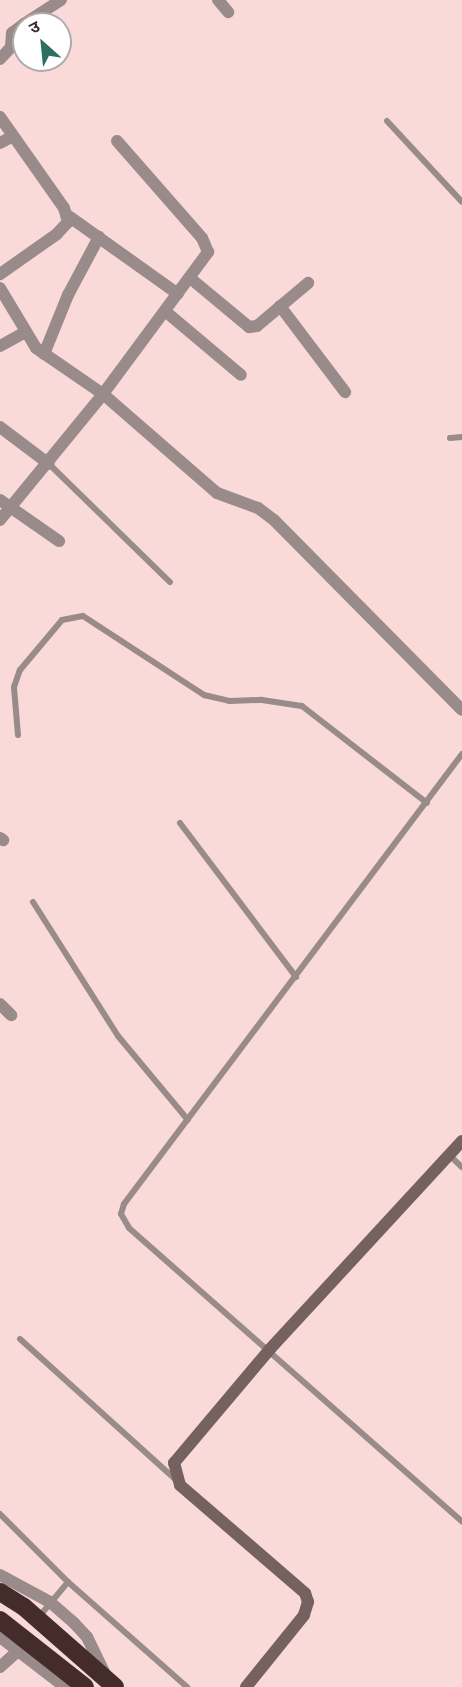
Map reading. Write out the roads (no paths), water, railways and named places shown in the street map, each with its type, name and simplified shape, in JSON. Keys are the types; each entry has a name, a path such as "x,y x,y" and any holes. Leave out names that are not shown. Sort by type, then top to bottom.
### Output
{"highway":[{"path":"0,1592 38,1618 112,1684"},
{"path":"0,1620 85,1687"}],"street":[{"path":"42,12 59,0"},
{"path":"218,0 228,12"},
{"path":"0,59 11,47 12,33"},
{"path":"0,117 68,215 178,294"},
{"path":"0,143 13,136"},
{"path":"0,520 49,464 208,252 207,245 117,141"},
{"path":"0,274 64,228 68,215"},
{"path":"44,354 68,295 99,237"},
{"path":"190,278 249,327 257,326 308,283"},
{"path":"0,288 25,332 44,354 103,394 217,494 258,508 274,520 462,710"},
{"path":"280,306 345,392"},
{"path":"165,311 241,375"},
{"path":"0,346 25,332"},
{"path":"0,427 49,464"},
{"path":"0,500 59,541"},
{"path":"0,1004 11,1015"},
{"path":"246,1687 303,1615 308,1602 305,1593 180,1485 174,1463 270,1349 462,1141"},
{"path":"0,1575 50,1602 87,1637 112,1684"},
{"path":"0,1637 65,1687"},
{"path":"0,1667 18,1651"}],"lane":[{"path":"387,121 462,202"},
{"path":"450,438 462,436"},
{"path":"49,464 170,582"},
{"path":"18,735 14,687 20,670 62,620 83,616 204,695 229,701 262,700 302,706 427,803"},
{"path":"462,754 124,1204 121,1214 129,1228 270,1349 462,1522"},
{"path":"180,822 296,977"},
{"path":"33,902 118,1035 188,1120"},
{"path":"449,1155 462,1167"},
{"path":"20,1339 180,1485"},
{"path":"0,1514 68,1582 187,1687"},
{"path":"38,1618 68,1582"}]}
